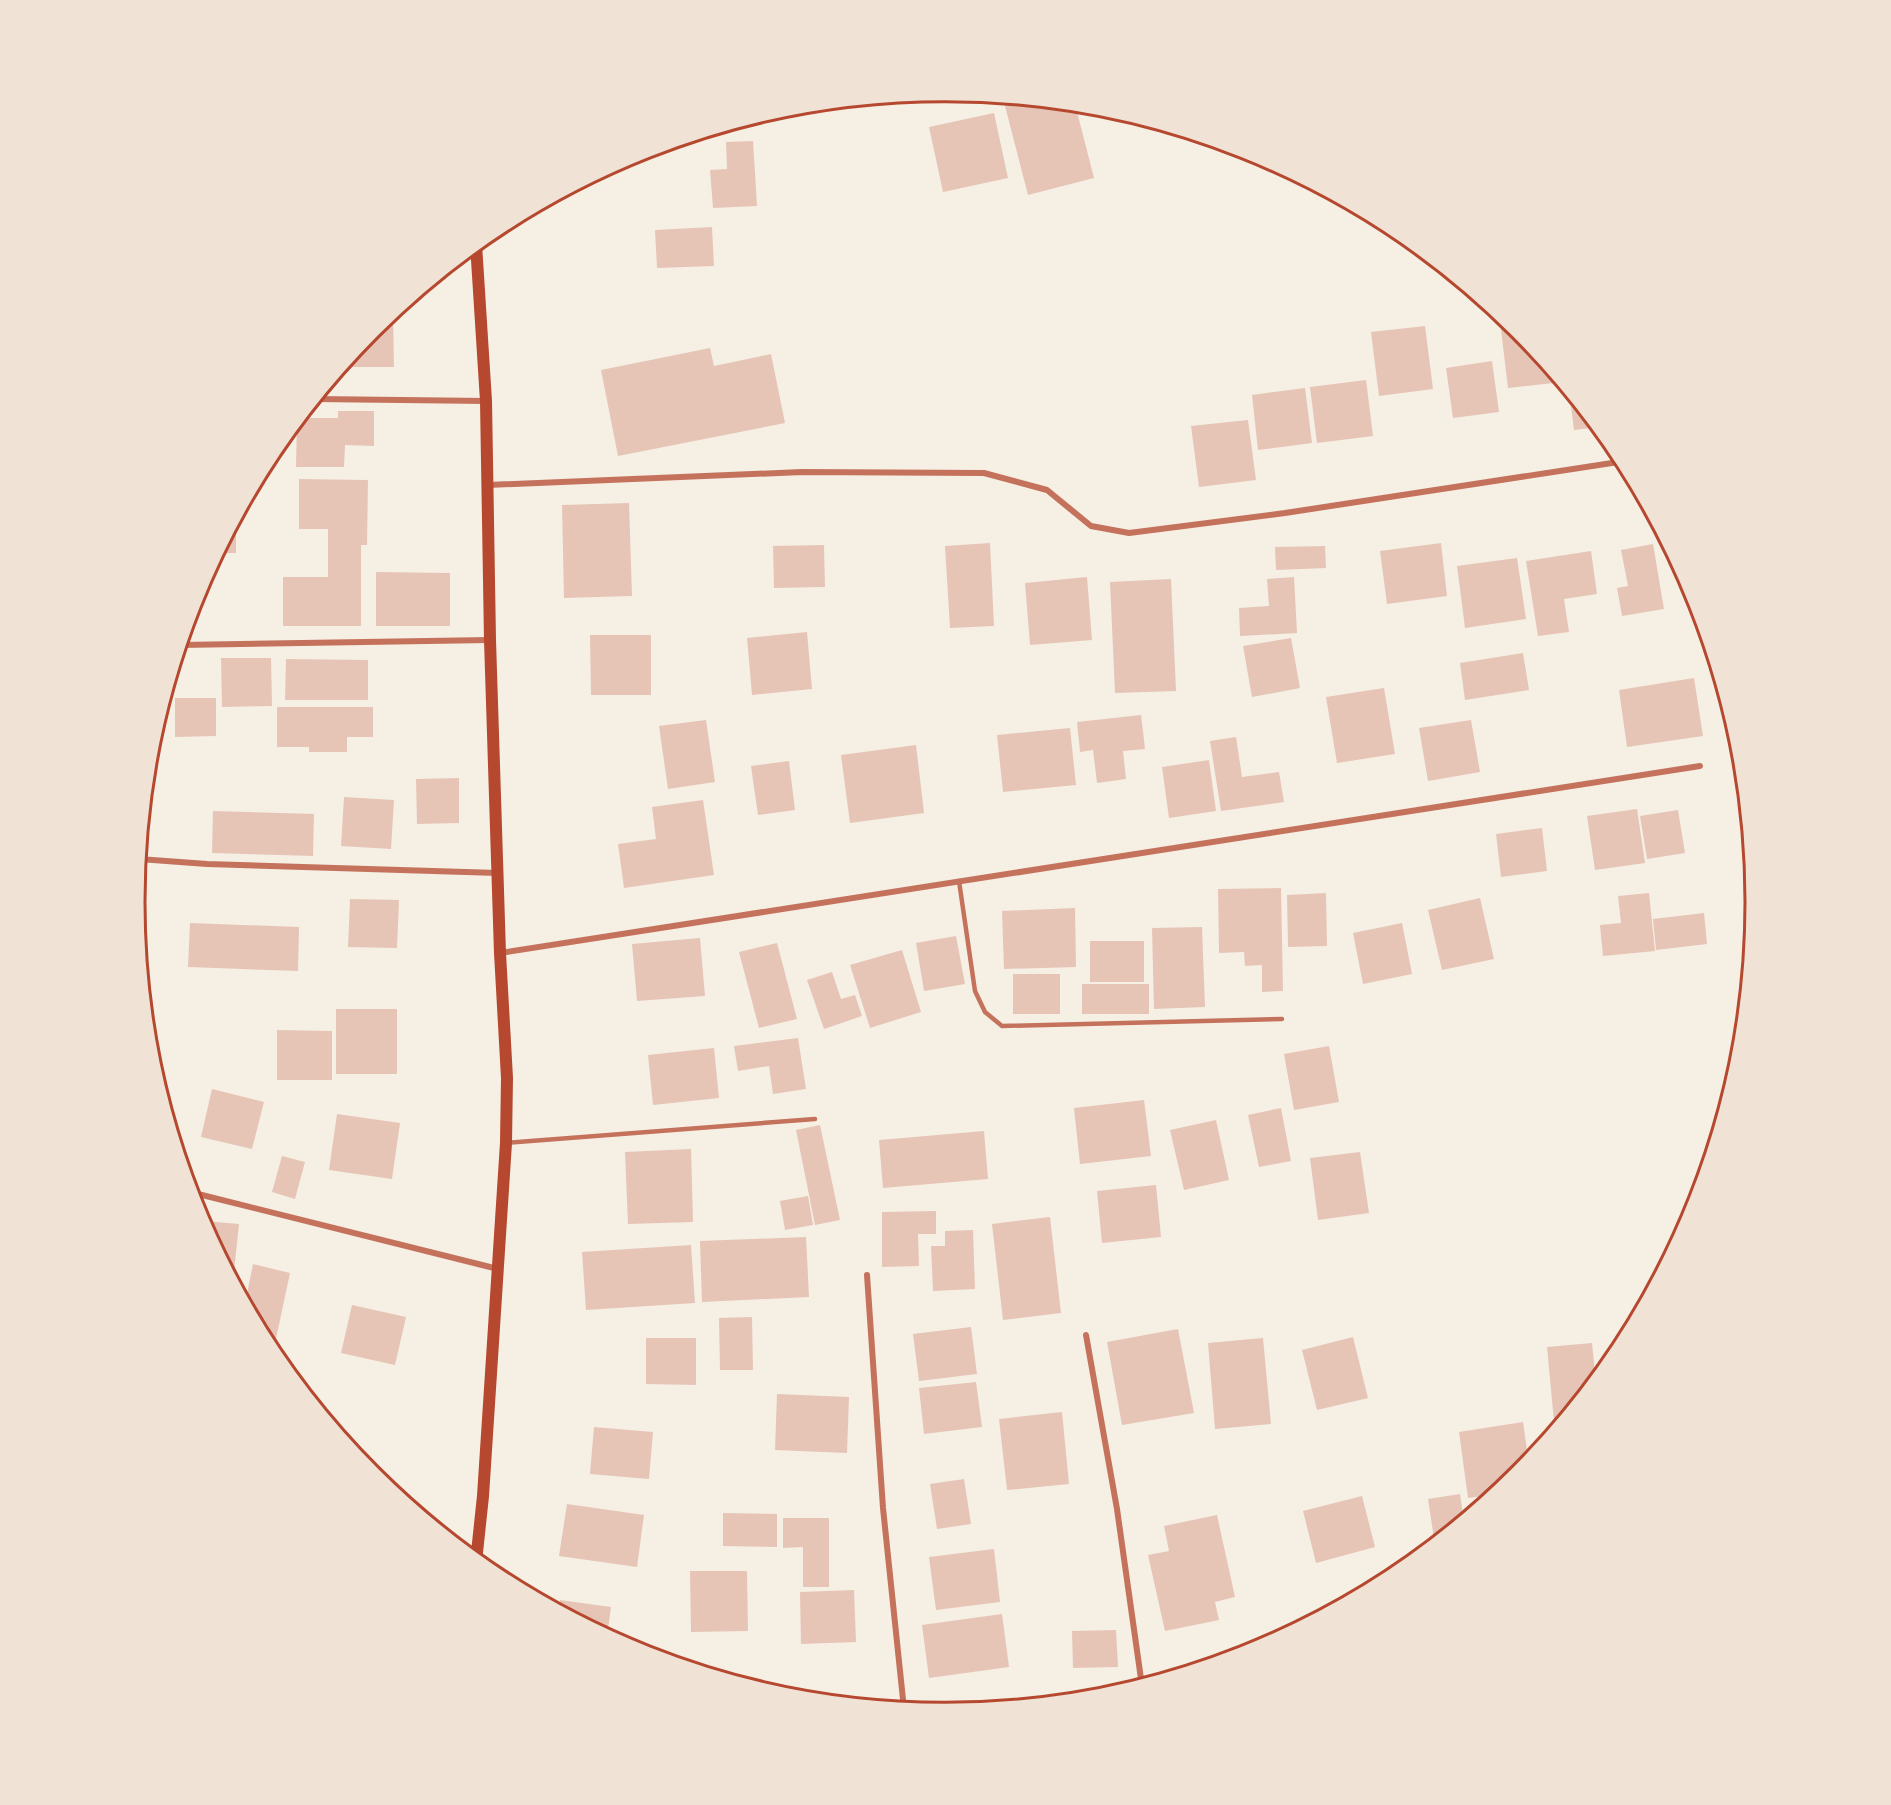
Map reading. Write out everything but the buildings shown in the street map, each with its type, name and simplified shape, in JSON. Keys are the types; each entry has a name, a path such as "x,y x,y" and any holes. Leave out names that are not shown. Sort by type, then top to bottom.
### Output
{"main road":[{"path":"477,254 486,401 490,640 500,953 507,1078 506,1143 483,1496 477,1551"}],"street":[{"path":"324,399 486,401"},
{"path":"487,485 802,472 984,473 1047,490 1091,526 1129,533 1285,513 1614,463"},
{"path":"187,645 490,640"},
{"path":"500,953 1700,765"},
{"path":"147,859 254,866 499,873"},
{"path":"200,1195 498,1269"},
{"path":"867,1275 883,1508 903,1701"},
{"path":"1086,1335 1117,1509 1139,1679"}],"lane":[{"path":"959,881 975,990 985,1012 1002,1026 1282,1019"},
{"path":"506,1143 815,1119"}]}
